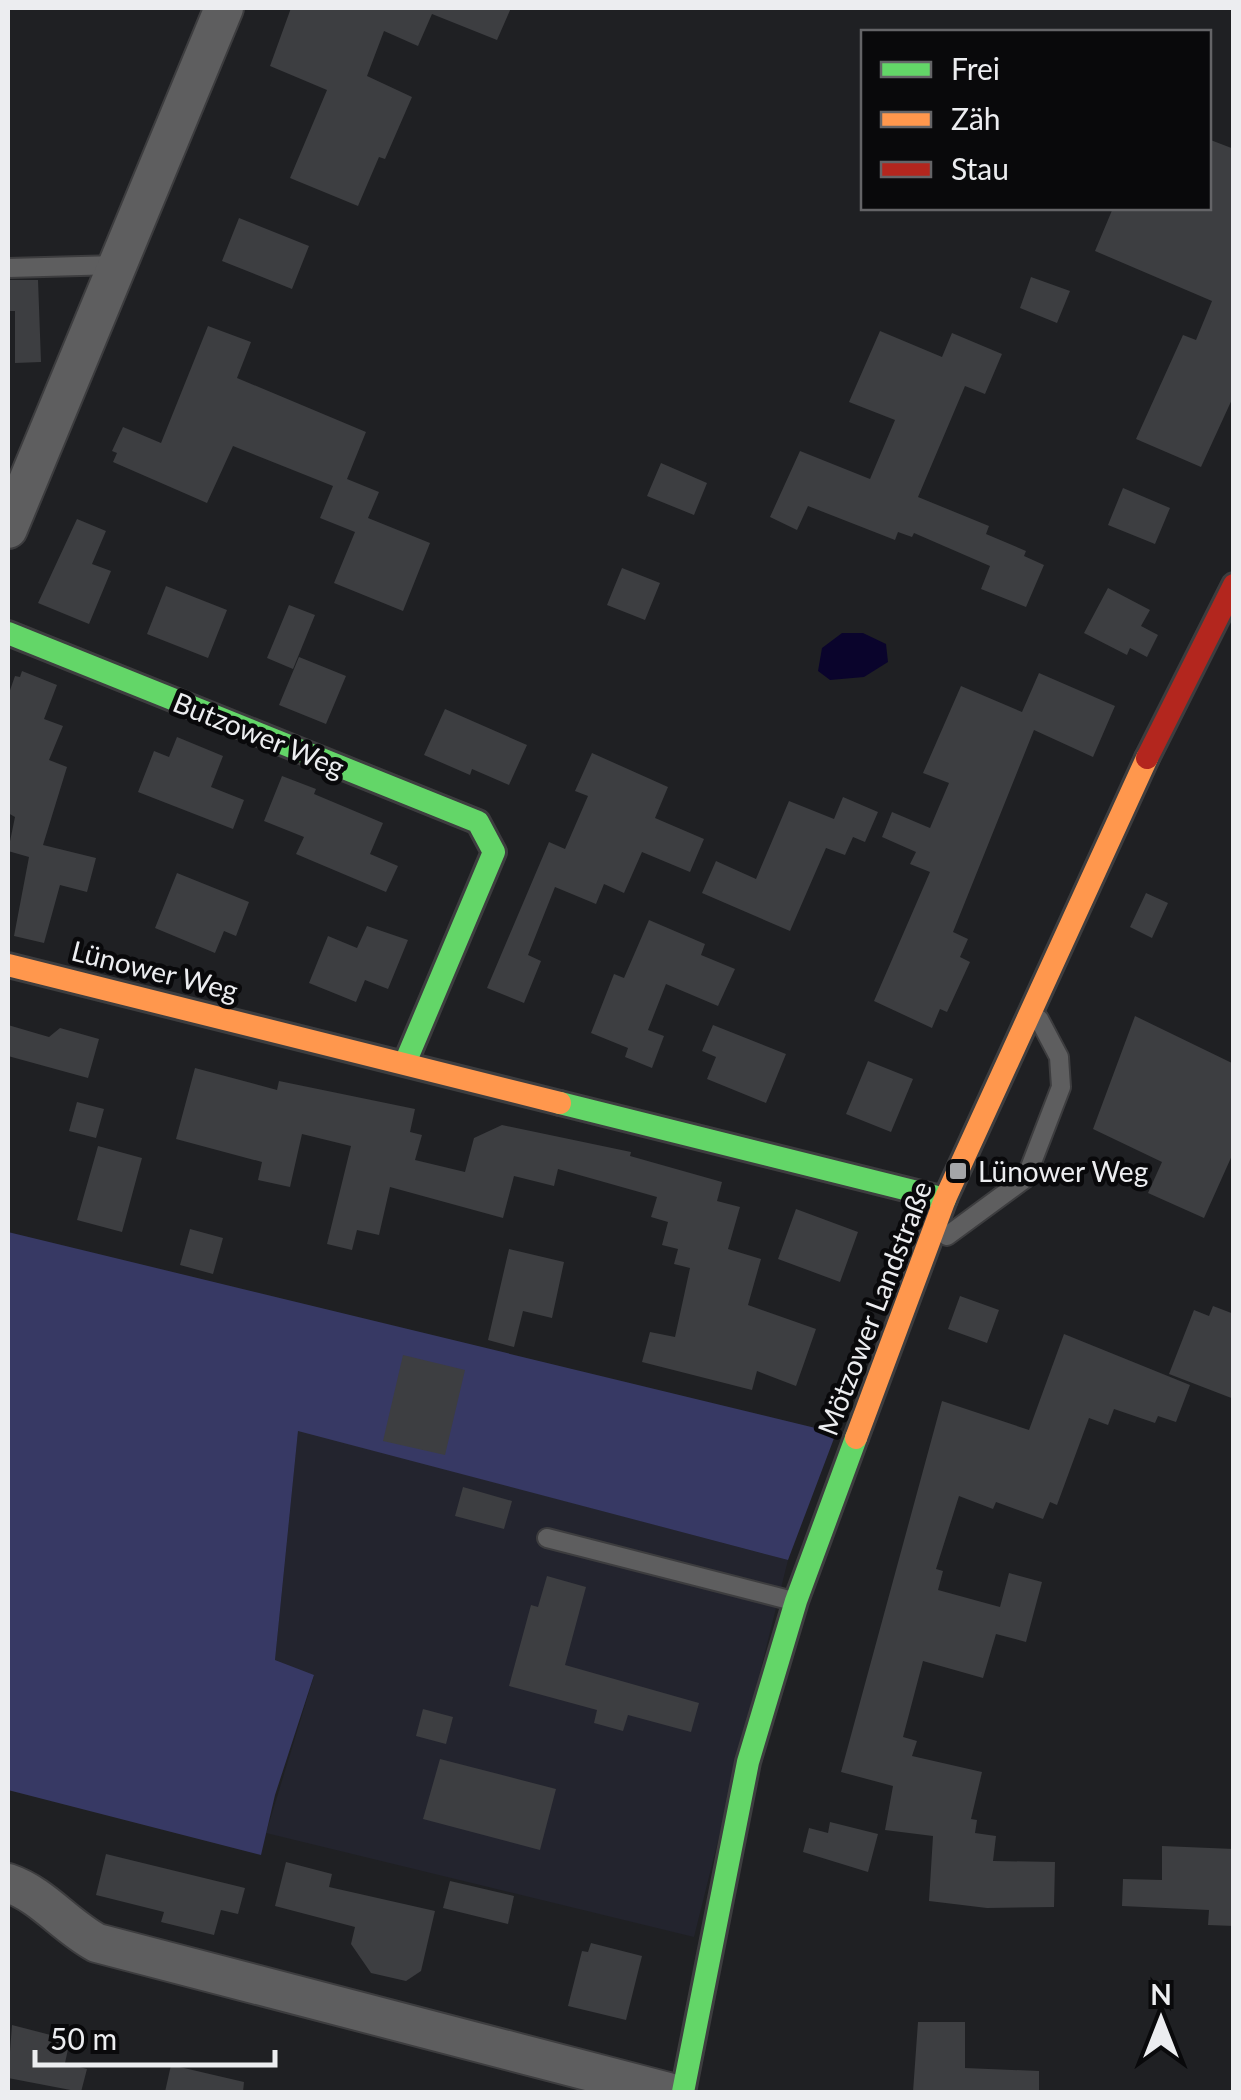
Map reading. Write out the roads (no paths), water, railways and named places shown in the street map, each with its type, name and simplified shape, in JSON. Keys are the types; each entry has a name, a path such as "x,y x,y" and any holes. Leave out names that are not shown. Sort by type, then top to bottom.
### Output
{"street":[{"path":"8,530 224,8"},
{"name":"Mötzower Landstraße","path":"683,2092 748,1762 796,1602 945,1200 1166,717 1234,585"},
{"name":"Butzower Weg","path":"8,633 478,822 494,852 405,1063"},
{"name":"Lünower Weg","path":"8,965 945,1200"},
{"path":"8,1882 33,1892 69,1928 96,1943 668,2092"}],"lane":[{"path":"8,268 118,264"},
{"path":"926,1250 1006,1197 1026,1178 1061,1087 1059,1057 1032,1008"},
{"path":"547,1538 796,1602"}],"place":[{"name":"Lünower Weg","path":"958,1171"}]}
